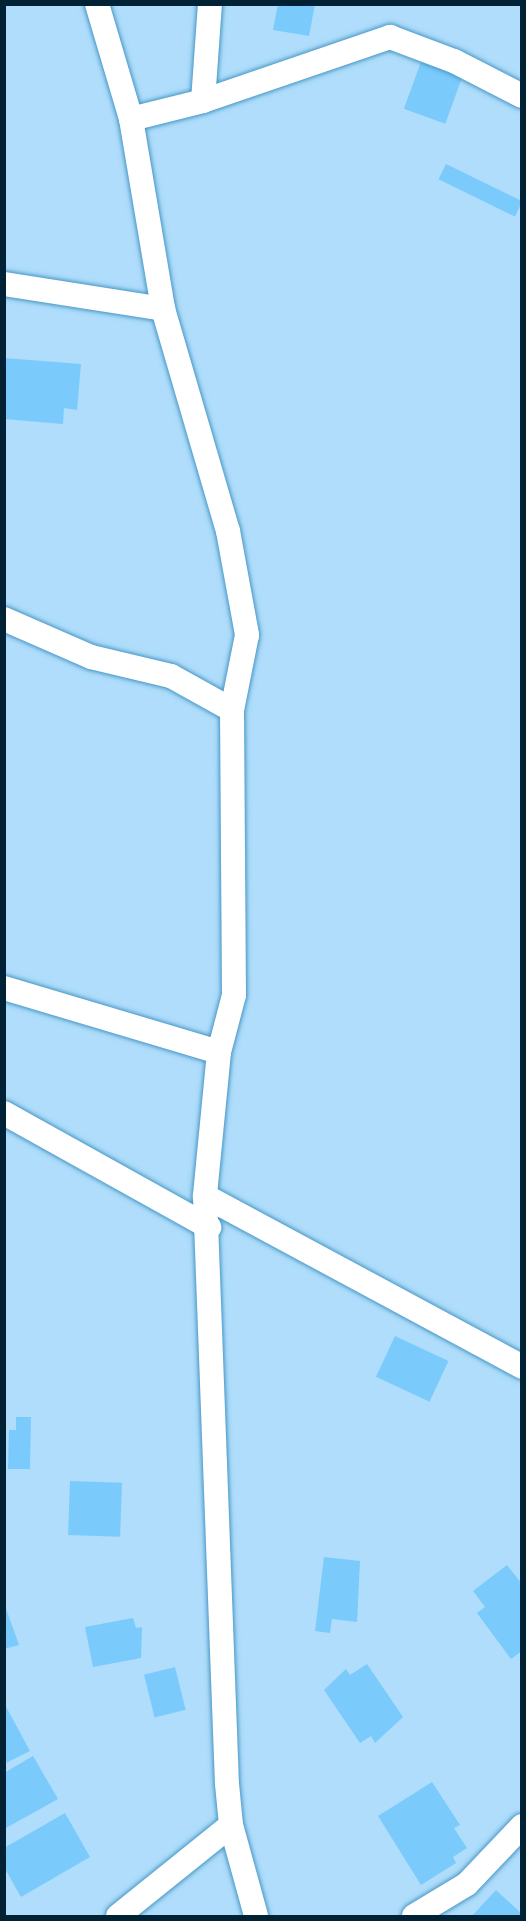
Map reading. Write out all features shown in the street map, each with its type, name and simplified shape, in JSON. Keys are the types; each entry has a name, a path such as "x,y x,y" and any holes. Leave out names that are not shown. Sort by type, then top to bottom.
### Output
{"street":[{"path":"97,4 131,119 163,309 239,579 247,635 232,710 234,995 219,1052 205,1196 209,1227 231,1825 256,1917"},
{"path":"203,101 210,4"},
{"path":"131,119 203,101 390,37 510,83 522,96"},
{"path":"4,284 163,309"},
{"path":"4,619 91,657 171,676 232,710"},
{"path":"4,988 219,1052"},
{"path":"4,1113 209,1227"},
{"path":"205,1196 522,1367"},
{"path":"118,1917 231,1825"},
{"path":"414,1917 467,1884 522,1826"}],"building":[{"path":"278,4 315,4 309,36 273,30"},
{"path":"422,59 463,74 445,124 404,109"},
{"path":"446,164 522,201 515,217 439,179"},
{"path":"4,358 81,364 77,410 64,408 63,424 4,419"},
{"path":"395,1336 448,1361 429,1402 376,1377"},
{"path":"16,1417 31,1417 30,1469 8,1469 9,1430 16,1430"},
{"path":"70,1481 122,1483 120,1537 68,1535"},
{"path":"324,1557 360,1561 357,1622 332,1619 330,1633 315,1631"},
{"path":"507,1565 522,1584 522,1651 511,1659 477,1613 485,1607 473,1591"},
{"path":"4,1603 19,1645 4,1649"},
{"path":"133,1618 136,1628 142,1627 141,1658 93,1667 85,1627"},
{"path":"367,1664 403,1717 375,1743 371,1736 360,1743 324,1690 346,1669 350,1675"},
{"path":"175,1667 186,1710 155,1717 144,1675"},
{"path":"4,1703 30,1751 4,1764"},
{"path":"33,1756 58,1799 4,1829 4,1773"},
{"path":"432,1782 460,1825 454,1828 467,1848 453,1857 456,1863 421,1885 378,1816"},
{"path":"65,1813 90,1857 21,1897 4,1867 4,1848"},
{"path":"496,1890 522,1914 522,1916 472,1916"}]}
